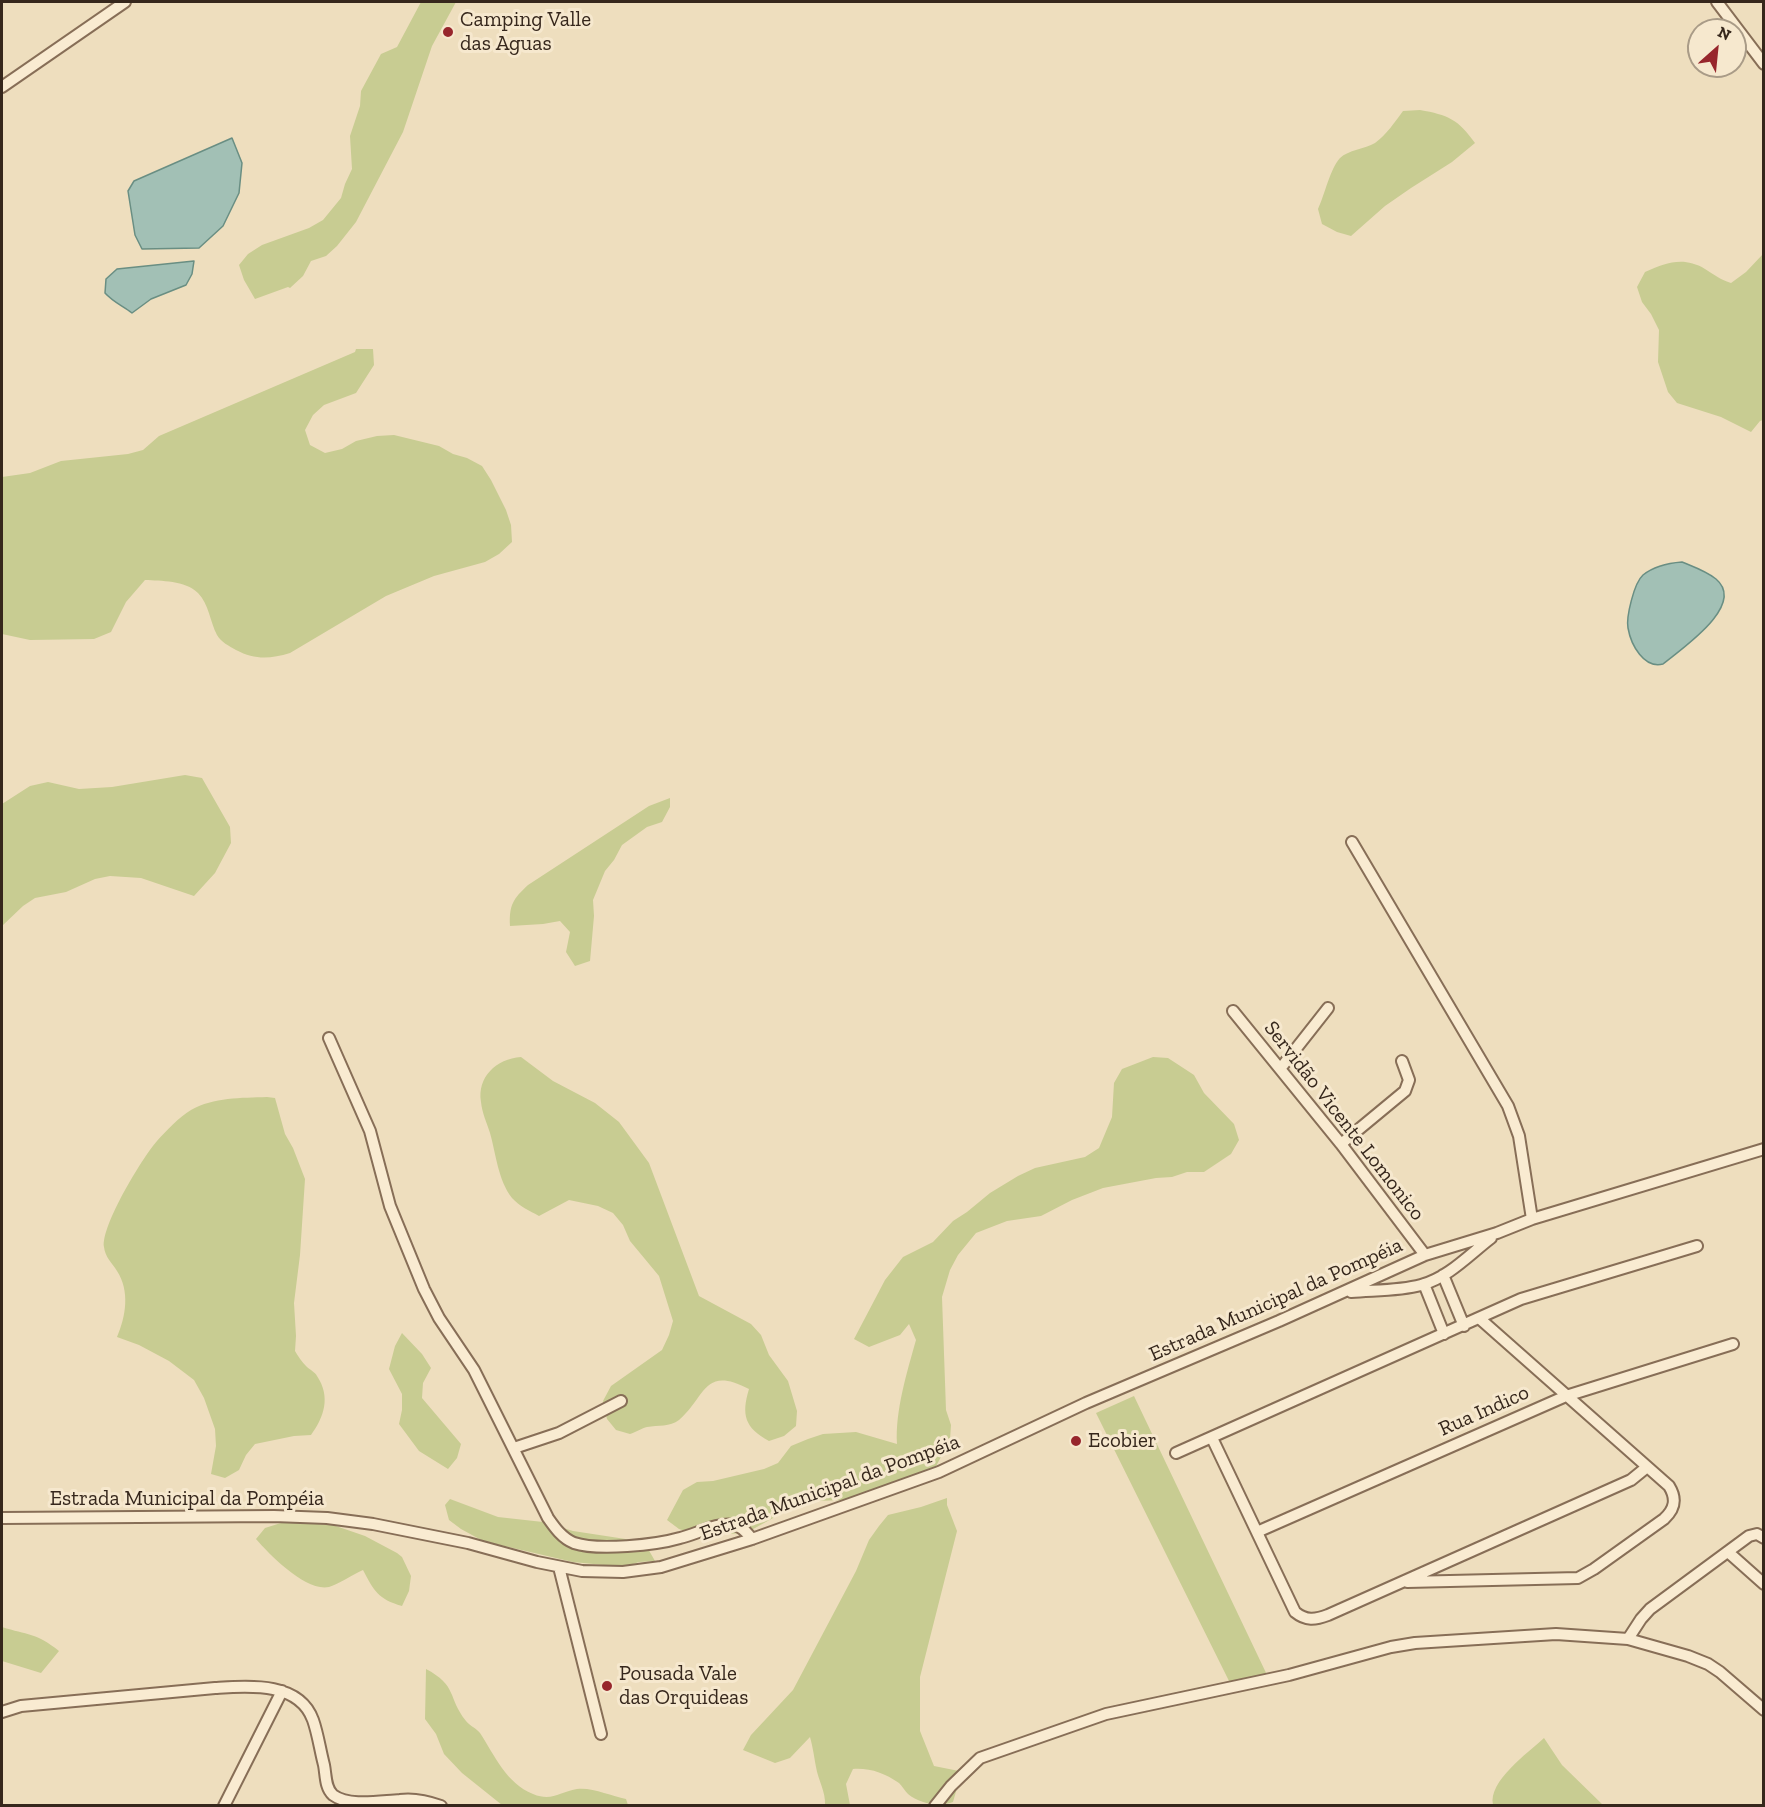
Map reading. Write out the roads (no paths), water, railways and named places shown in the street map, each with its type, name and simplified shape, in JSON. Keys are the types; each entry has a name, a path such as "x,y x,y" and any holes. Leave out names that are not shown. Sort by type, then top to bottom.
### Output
{"street":[{"path":"2,87 125,2"},
{"path":"1718,2 1764,64"},
{"path":"1352,842 1508,1106 1519,1136 1532,1219"},
{"path":"1280,1069 1328,1008"},
{"name":"Servidão Vicente Lomonico","path":"1233,1011 1341,1144 1425,1255"},
{"path":"329,1038 370,1131 390,1206 420,1279 439,1318 474,1370 548,1518 560,1535 575,1543 605,1547 640,1545 678,1539 713,1527 734,1525 741,1527 752,1539"},
{"path":"1341,1144 1406,1091 1409,1080 1402,1061"},
{"name":"Estrada Municipal da Pompéia","path":"2,1518 274,1515 327,1518 373,1524 468,1543 582,1571 623,1572 651,1568 697,1557 752,1539 939,1472 1086,1403 1280,1321 1425,1255 1497,1233 1532,1219 1764,1149"},
{"path":"1342,1292 1407,1288 1424,1284 1443,1275 1497,1233"},
{"path":"1176,1453 1521,1299 1697,1246"},
{"path":"1443,1275 1464,1326"},
{"path":"1424,1284 1444,1334"},
{"path":"1402,1582 1566,1579 1586,1575 1664,1519 1673,1508 1673,1493 1669,1486 1479,1318"},
{"name":"Rua Indico","path":"1257,1532 1566,1396 1733,1344"},
{"path":"514,1448 559,1433 621,1401"},
{"path":"1212,1438 1295,1612 1309,1619 1318,1619 1328,1615 1631,1480 1647,1467"},
{"path":"1628,1639 1650,1609 1753,1534 1764,1538"},
{"path":"1728,1552 1764,1584"},
{"path":"559,1567 601,1734"},
{"path":"935,1806 951,1786 980,1758 1106,1714 1289,1675 1391,1647 1415,1643 1556,1634 1628,1639 1708,1664 1764,1710"},
{"path":"2,1712 21,1706 243,1686 277,1689 294,1697 313,1719 327,1785 333,1796 353,1804 423,1800 441,1806"},
{"path":"224,1806 282,1692"}],"water":[{"path":"232,138 242,163 239,193 223,226 199,248 142,249 135,235 128,191 134,181"},
{"path":"194,261 192,274 186,285 151,299 132,313 105,293 106,279 117,269"},
{"path":"1682,562 1716,579 1723,590 1723,601 1718,613 1708,626 1663,664 1656,665 1644,659 1632,642 1628,628 1631,600 1640,579 1647,572 1661,566"}],"place":[{"name":"Camping Valle das Aguas","path":"448,32"},
{"name":"Ecobier","path":"1076,1441"},
{"name":"Pousada Vale das Orquideas","path":"607,1686"}]}
